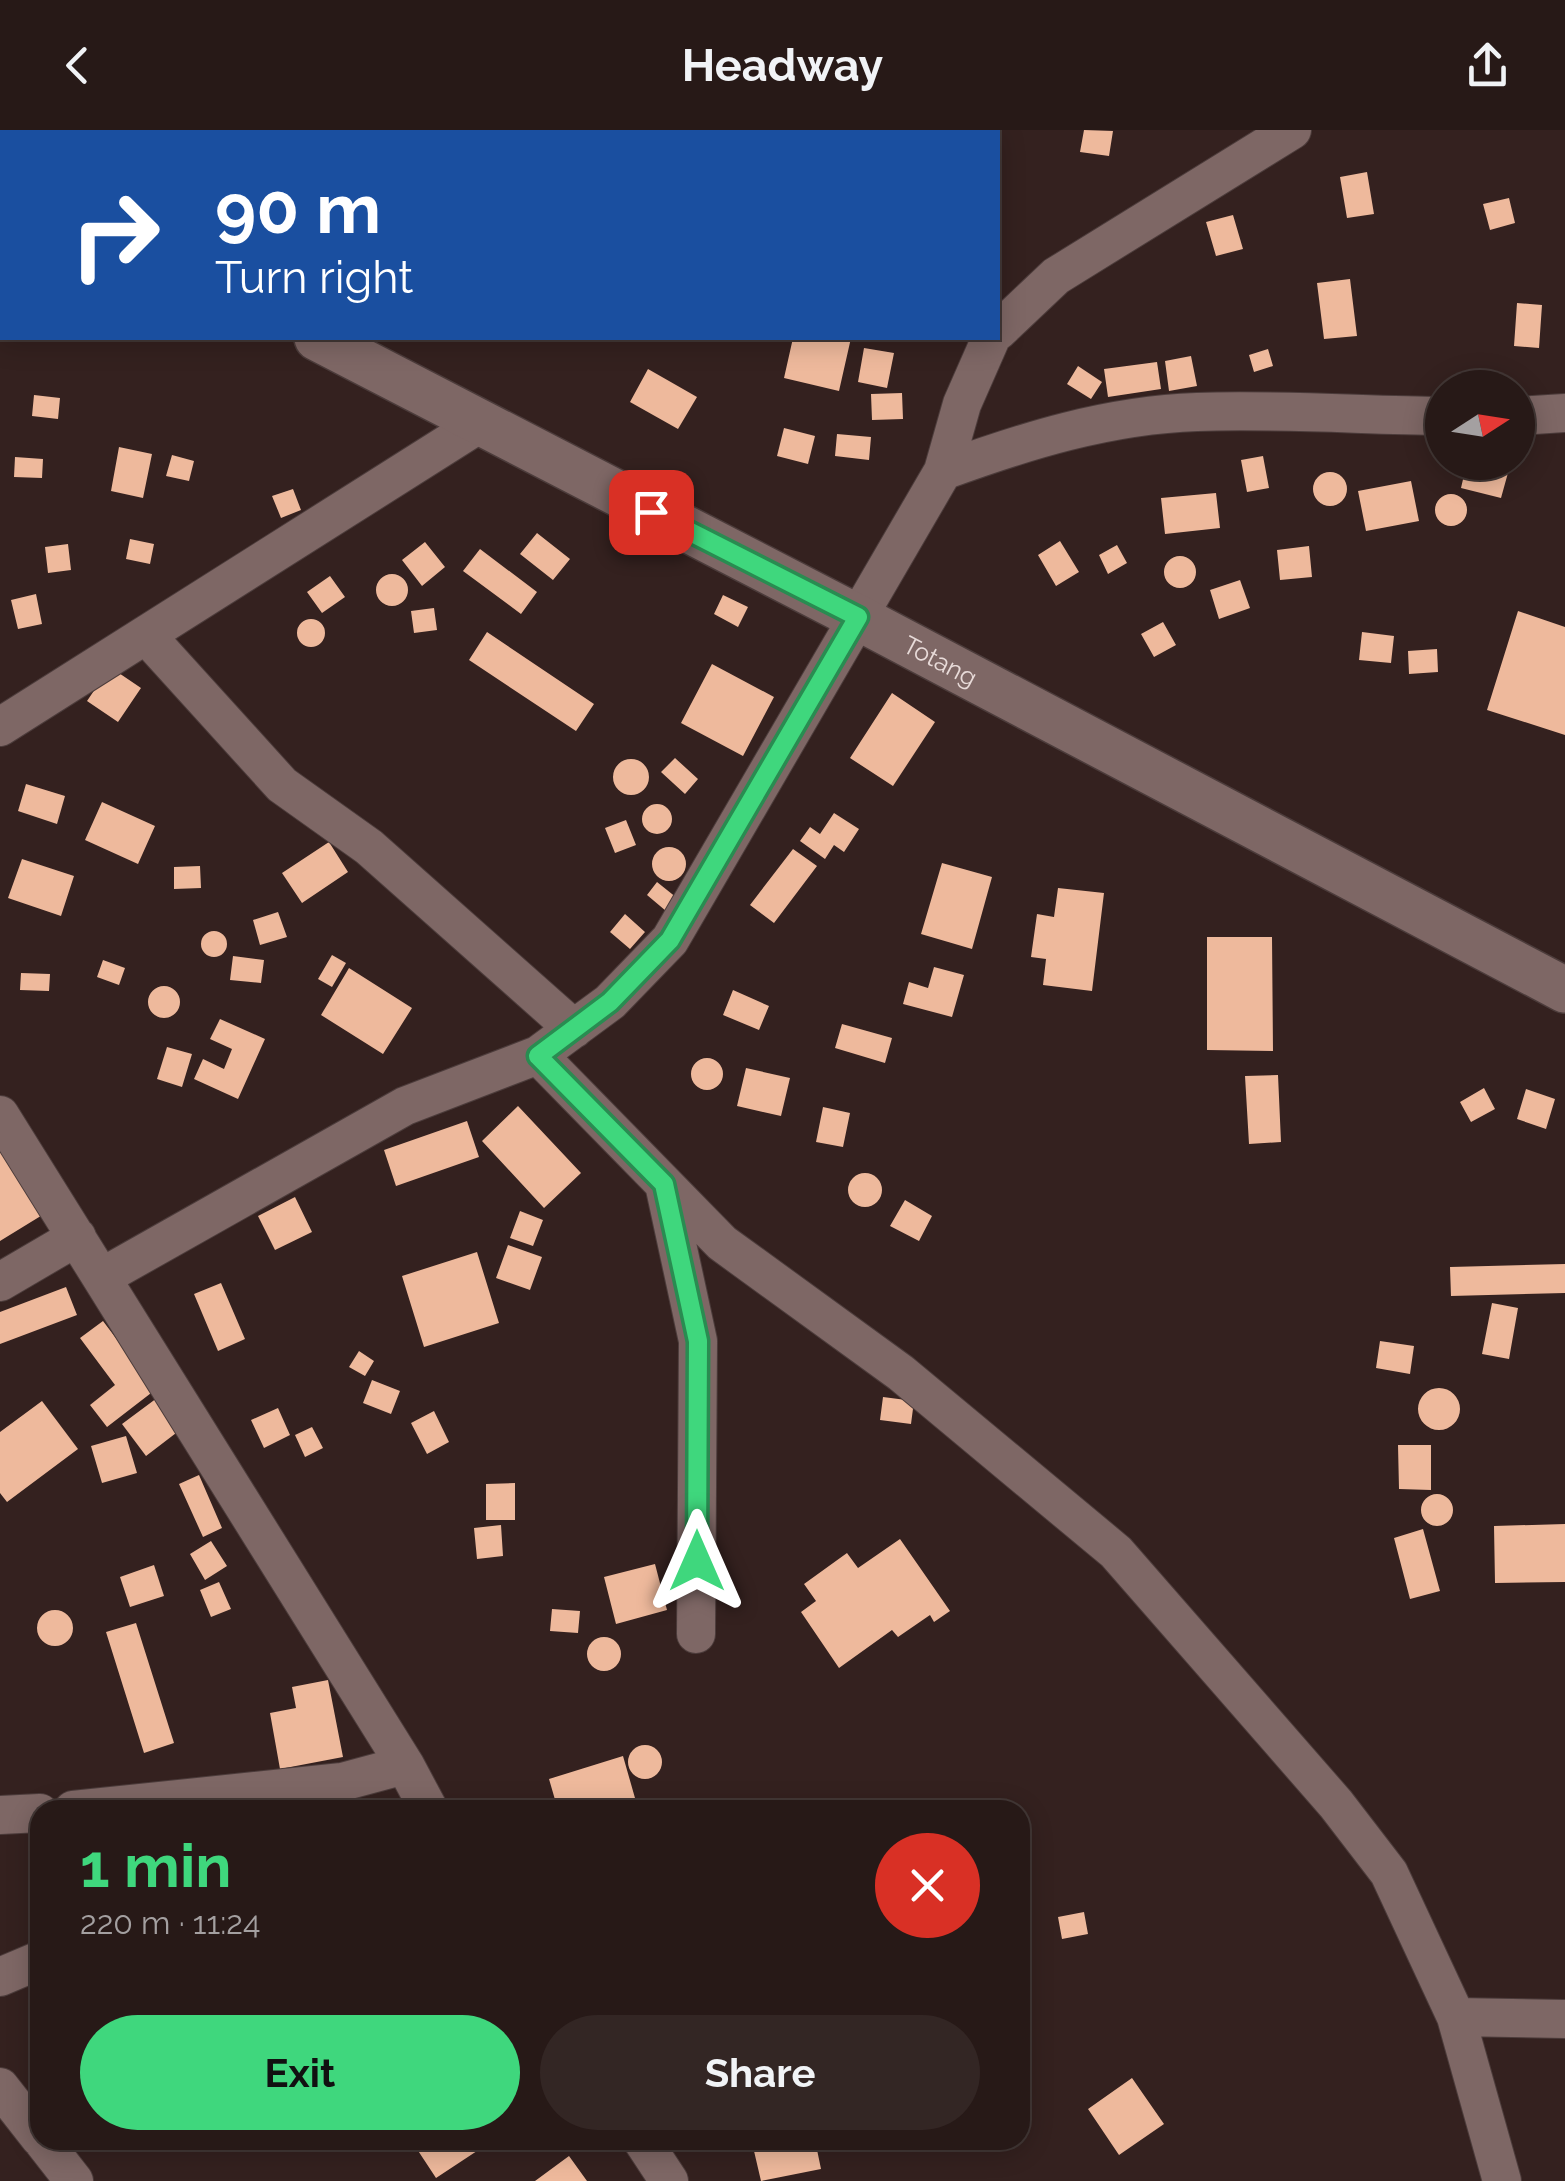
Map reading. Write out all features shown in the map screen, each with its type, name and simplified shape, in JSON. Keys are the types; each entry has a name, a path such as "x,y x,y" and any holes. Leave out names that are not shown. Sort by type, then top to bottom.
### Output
{"street":[{"path":"1000,328 1056,276 1292,130"},
{"name":"Totang","path":"321,340 858,617 1565,990"},
{"path":"102,1277 405,1106 538,1056 610,1002 670,940 943,471 962,404 990,340"},
{"path":"943,471 1030,439 1115,421 1195,412 1425,416"},
{"path":"1535,415 1565,414"},
{"path":"0,727 480,424"},
{"path":"146,634 282,785 370,847 574,1029"},
{"path":"538,1056 722,1243 901,1373 1116,1552 1336,1804 1389,1873 1456,2018 1502,2181"},
{"path":"0,1116 423,1800"},
{"path":"664,1184 698,1341 696,1634"},
{"path":"0,1282 77,1237"},
{"path":"223,1800 342,1782 404,1765"},
{"path":"0,1814 30,1813"},
{"path":"0,1977 30,1964"},
{"path":"1456,2018 1565,2020"},
{"path":"0,2087 30,2125"},
{"path":"50,2150 74,2181"},
{"path":"649,2150 669,2181"}],"building":[{"path":"1084,130 1113,131 1109,156 1080,152"},
{"path":"1367,172 1374,214 1347,218 1340,177"},
{"path":"1509,198 1515,223 1490,230 1483,204"},
{"path":"1233,215 1243,249 1216,256 1206,222"},
{"path":"1350,279 1357,336 1324,339 1317,283"},
{"path":"1517,303 1542,305 1539,348 1514,346"},
{"path":"793,340 851,340 839,391 784,378"},
{"path":"864,348 894,353 887,388 858,382"},
{"path":"1268,349 1273,366 1254,372 1249,355"},
{"path":"1191,356 1197,386 1169,391 1165,361"},
{"path":"1157,362 1161,389 1108,397 1104,369"},
{"path":"1078,366 1102,382 1091,399 1067,384"},
{"path":"648,369 697,397 678,429 630,402"},
{"path":"902,393 903,419 872,420 871,394"},
{"path":"34,395 60,398 58,419 32,416"},
{"path":"784,428 815,436 808,464 777,456"},
{"path":"837,434 871,437 869,460 835,456"},
{"path":"119,447 152,454 143,498 111,491"},
{"path":"172,455 194,461 189,481 166,476"},
{"path":"1263,456 1269,488 1247,492 1241,460"},
{"path":"15,457 43,459 42,478 14,477"},
{"path":"1330,472 1342,477 1347,489 1342,501 1330,506 1318,501 1313,489 1318,477"},
{"path":"1463,480 1506,480 1501,498 1461,488"},
{"path":"1411,481 1419,521 1366,531 1358,491"},
{"path":"293,489 301,510 281,518 272,496"},
{"path":"1216,493 1220,528 1165,534 1161,498"},
{"path":"1451,494 1463,498 1467,510 1463,522 1451,526 1439,522 1435,510 1439,498"},
{"path":"537,533 570,559 553,580 520,554"},
{"path":"130,539 154,544 150,564 126,559"},
{"path":"1060,541 1079,572 1056,586 1038,555"},
{"path":"425,542 445,567 422,586 402,560"},
{"path":"68,544 71,570 48,573 45,547"},
{"path":"1117,545 1127,563 1108,574 1099,555"},
{"path":"1309,546 1312,577 1280,580 1277,550"},
{"path":"480,549 537,592 521,614 463,571"},
{"path":"1180,556 1192,560 1196,572 1192,584 1180,588 1168,584 1164,572 1168,560"},
{"path":"392,574 403,579 408,590 403,601 392,606 381,601 376,590 381,579"},
{"path":"330,576 345,597 322,613 307,592"},
{"path":"1240,580 1250,608 1219,619 1210,590"},
{"path":"36,594 42,624 18,629 11,600"},
{"path":"723,595 748,607 738,627 714,614"},
{"path":"434,608 437,630 414,633 411,611"},
{"path":"1518,611 1565,627 1565,735 1487,710"},
{"path":"311,619 321,623 325,633 321,643 311,647 301,643 297,633 301,623"},
{"path":"1163,622 1176,645 1154,657 1141,634"},
{"path":"487,632 594,704 576,731 469,660"},
{"path":"1362,632 1394,636 1391,663 1359,660"},
{"path":"1437,649 1438,672 1409,674 1408,651"},
{"path":"712,664 774,697 743,756 681,723"},
{"path":"110,667 141,688 118,722 87,701"},
{"path":"892,693 935,722 893,786 850,758"},
{"path":"675,758 698,779 685,794 661,772"},
{"path":"631,759 644,764 649,777 644,790 631,795 618,790 613,777 618,764"},
{"path":"26,784 65,796 57,824 18,811"},
{"path":"102,802 155,826 138,864 85,840"},
{"path":"657,804 668,808 672,819 668,830 657,834 646,830 642,819 646,808"},
{"path":"834,813 859,829 844,852 834,845 825,859 800,841 810,827 820,834"},
{"path":"626,820 636,845 615,853 605,828"},
{"path":"329,842 348,872 302,903 282,873"},
{"path":"669,847 681,852 686,864 681,876 669,881 657,876 652,864 657,852"},
{"path":"793,849 817,866 774,923 750,905"},
{"path":"22,859 74,876 61,916 8,898"},
{"path":"942,863 992,877 972,949 921,934"},
{"path":"200,866 201,888 174,889 174,867"},
{"path":"657,882 677,898 666,911 647,895"},
{"path":"1058,888 1104,893 1092,991 1043,985 1046,959 1031,957 1037,914 1054,917"},
{"path":"278,912 287,937 260,945 253,920"},
{"path":"625,914 645,932 630,949 610,932"},
{"path":"214,931 223,935 227,944 223,953 214,957 205,953 201,944 205,935"},
{"path":"1207,937 1272,937 1273,1051 1207,1050"},
{"path":"332,955 346,963 332,987 318,979"},
{"path":"233,956 264,960 261,983 230,980"},
{"path":"103,960 125,968 119,985 97,977"},
{"path":"934,967 964,975 952,1017 903,1004 909,982 928,988"},
{"path":"349,968 412,1008 383,1054 321,1015"},
{"path":"21,973 50,974 49,991 20,990"},
{"path":"164,986 175,991 180,1002 175,1013 164,1018 153,1013 148,1002 153,991"},
{"path":"733,990 769,1006 759,1030 723,1015"},
{"path":"220,1019 265,1039 238,1099 194,1079 203,1059 224,1069 232,1049 210,1039"},
{"path":"842,1024 892,1038 885,1063 835,1048"},
{"path":"167,1047 192,1054 182,1087 157,1079"},
{"path":"707,1058 719,1062 723,1074 719,1086 707,1090 695,1086 691,1074 695,1062"},
{"path":"746,1068 790,1078 781,1116 737,1106"},
{"path":"1278,1075 1281,1142 1249,1144 1245,1076"},
{"path":"1484,1088 1495,1109 1471,1122 1460,1102"},
{"path":"1526,1089 1555,1099 1546,1129 1517,1119"},
{"path":"518,1106 581,1173 544,1208 482,1141"},
{"path":"823,1107 850,1113 843,1147 816,1142"},
{"path":"467,1121 479,1157 396,1186 384,1150"},
{"path":"0,1143 44,1214 0,1241"},
{"path":"865,1173 877,1178 882,1190 877,1202 865,1207 853,1202 848,1190 853,1178"},
{"path":"295,1197 312,1232 275,1250 258,1216"},
{"path":"905,1200 932,1216 919,1241 890,1226"},
{"path":"520,1211 543,1220 533,1246 510,1238"},
{"path":"508,1245 542,1257 530,1290 496,1278"},
{"path":"477,1252 499,1323 424,1347 402,1276"},
{"path":"1565,1264 1565,1293 1451,1296 1450,1267"},
{"path":"221,1283 245,1339 218,1351 194,1294"},
{"path":"66,1287 77,1315 0,1344 0,1312"},
{"path":"1492,1303 1518,1308 1509,1359 1482,1354"},
{"path":"103,1321 155,1390 107,1427 90,1405 115,1385 80,1338"},
{"path":"1380,1341 1414,1346 1410,1374 1376,1368"},
{"path":"359,1351 374,1361 365,1376 349,1367"},
{"path":"372,1380 400,1391 391,1414 363,1403"},
{"path":"1439,1388 1454,1394 1460,1409 1454,1424 1439,1430 1424,1424 1418,1409 1424,1394"},
{"path":"883,1397 914,1401 911,1424 880,1420"},
{"path":"157,1398 180,1430 146,1456 122,1424"},
{"path":"42,1401 78,1449 7,1502 0,1493 0,1432"},
{"path":"278,1408 290,1435 264,1448 251,1420"},
{"path":"434,1411 449,1442 427,1454 411,1423"},
{"path":"312,1427 323,1448 305,1457 295,1435"},
{"path":"126,1436 137,1473 102,1483 91,1446"},
{"path":"1398,1445 1431,1445 1431,1490 1399,1489"},
{"path":"199,1475 222,1528 203,1537 179,1484"},
{"path":"515,1483 515,1520 486,1520 486,1484"},
{"path":"1437,1494 1448,1499 1453,1510 1448,1521 1437,1526 1426,1521 1421,1510 1426,1499"},
{"path":"1565,1524 1565,1582 1495,1583 1494,1526"},
{"path":"501,1525 503,1556 477,1559 474,1528"},
{"path":"1423,1529 1440,1591 1410,1599 1394,1538"},
{"path":"900,1539 950,1611 934,1622 930,1615 898,1637 892,1630 839,1668 801,1612 816,1601 804,1584 847,1553 858,1568"},
{"path":"211,1541 227,1566 205,1580 190,1554"},
{"path":"655,1564 667,1610 616,1624 604,1577"},
{"path":"154,1565 164,1596 130,1607 120,1577"},
{"path":"219,1582 231,1609 211,1617 200,1590"},
{"path":"552,1609 580,1611 578,1633 550,1631"},
{"path":"55,1610 67,1616 73,1628 67,1640 55,1646 43,1640 37,1628 43,1616"},
{"path":"136,1623 174,1743 144,1753 106,1632"},
{"path":"604,1637 616,1642 621,1654 616,1666 604,1671 592,1666 587,1654 592,1642"},
{"path":"328,1680 343,1757 280,1769 270,1713 296,1708 292,1687"},
{"path":"645,1745 657,1750 662,1762 657,1774 645,1779 633,1774 628,1762 633,1750"},
{"path":"623,1756 635,1798 555,1800 549,1779"},
{"path":"1084,1912 1088,1934 1062,1939 1058,1917"},
{"path":"1132,2078 1164,2124 1119,2155 1088,2109"},
{"path":"418,2150 478,2150 436,2178"},
{"path":"817,2150 821,2169 761,2181 754,2151"},
{"path":"569,2156 587,2181 535,2181"}],"route":[{"path":"651,512 858,617 670,940 610,1002 538,1056 664,1184 698,1341 697,1561"}]}
